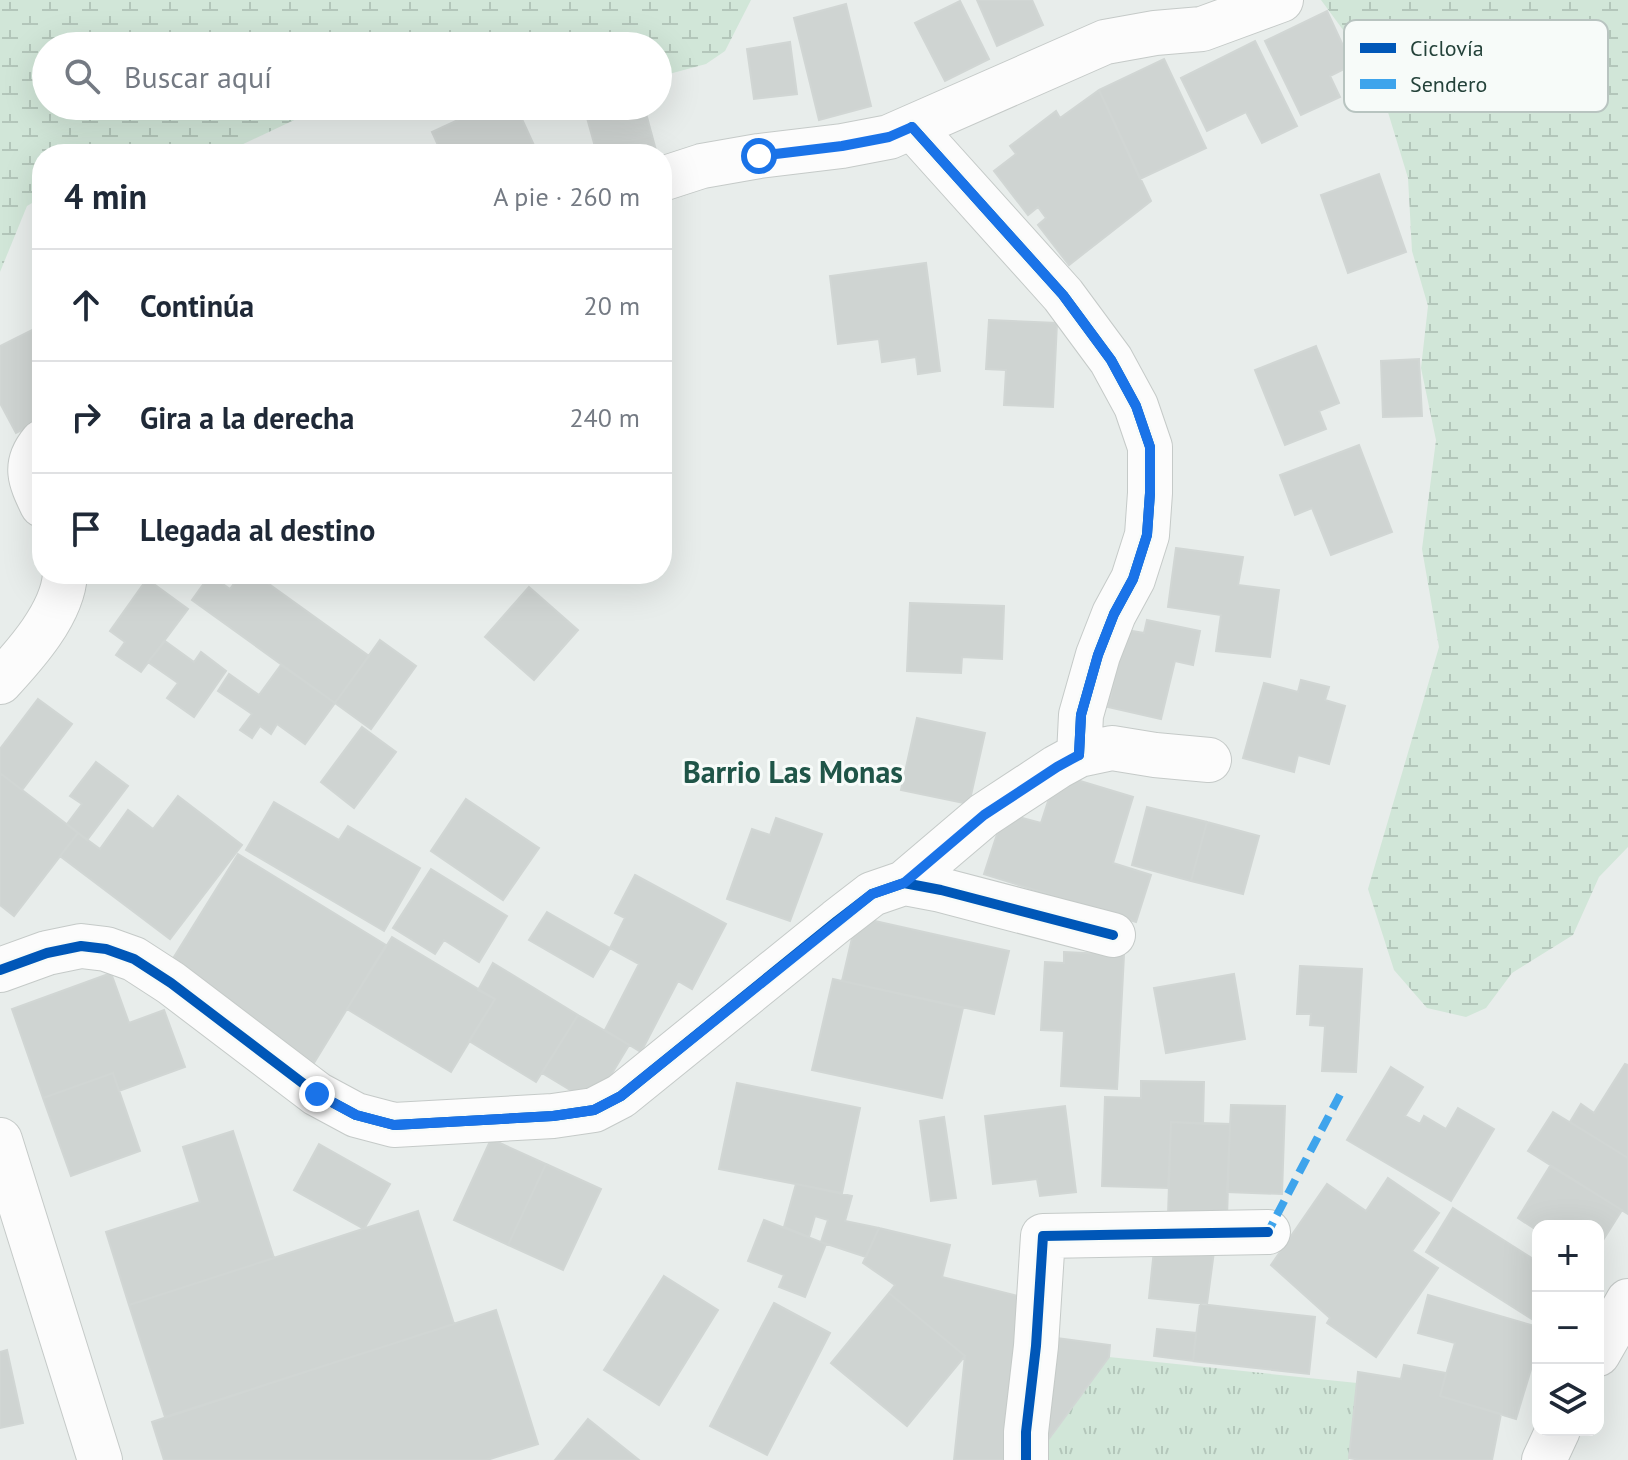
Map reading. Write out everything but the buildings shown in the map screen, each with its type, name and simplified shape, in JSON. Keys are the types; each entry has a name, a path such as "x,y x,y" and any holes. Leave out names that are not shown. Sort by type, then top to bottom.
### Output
{"street":[{"path":"672,176 702,166 889,137 1105,42 1202,29 1281,0"},
{"path":"912,127 1063,295 1111,360 1136,406 1150,447 1147,535 1133,579 1114,614 1098,655 1081,715 1079,755"},
{"path":"32,459 32,480"},
{"path":"0,682 29,651 50,617 64,584"},
{"path":"0,970 47,953 81,946 106,949 134,959 171,983 317,1094 356,1115 394,1125 553,1116 594,1110 621,1096 872,894 904,883 984,815 1057,767 1079,755 1112,748 1209,760"},
{"path":"904,883 1113,935"},
{"path":"0,1140 100,1460"},
{"path":"1026,1460 1043,1236 1268,1232"},
{"path":"1604,1343 1628,1301"},
{"path":"1544,1460 1555,1436"}],"green space":[{"path":"0,0 751,0 725,51 706,64 672,73 672,32 32,32 32,120 294,120 243,144 32,144 32,203 27,206 0,272"},
{"path":"1321,0 1628,0 1628,847 1599,877 1573,935 1512,973 1486,1008 1466,1017 1427,1008 1394,970 1368,889 1439,647 1422,549 1436,440 1421,368 1428,306 1412,251 1408,178 1388,112 1608,112 1608,20 1344,20 1344,31"},
{"path":"1109,1357 1357,1383 1349,1460 1026,1460 1044,1447"}],"marked path":[{"path":"1263,1232 1268,1232 1343,1089"}],"cycle path":[{"path":"912,127 1063,295 1111,360 1136,406 1150,447 1147,535 1133,579 1114,614 1098,655 1081,715 1079,755"},
{"path":"0,970 47,953 81,946 106,949 134,959 171,983 317,1094 356,1115 394,1125 553,1116 594,1110 621,1096 872,894 904,883 1113,935"},
{"path":"1026,1460 1043,1236 1268,1232"}],"district":[{"name":"Barrio Las Monas","path":"793,771"}],"route":[{"path":"317,1094 356,1115 394,1125 553,1116 594,1110 621,1096 872,894 904,883 984,815 1079,755 1081,715 1098,655 1114,614 1133,579 1147,535 1150,447 1136,406 1111,360 1063,295 912,127 889,137 842,146 759,156"}]}
